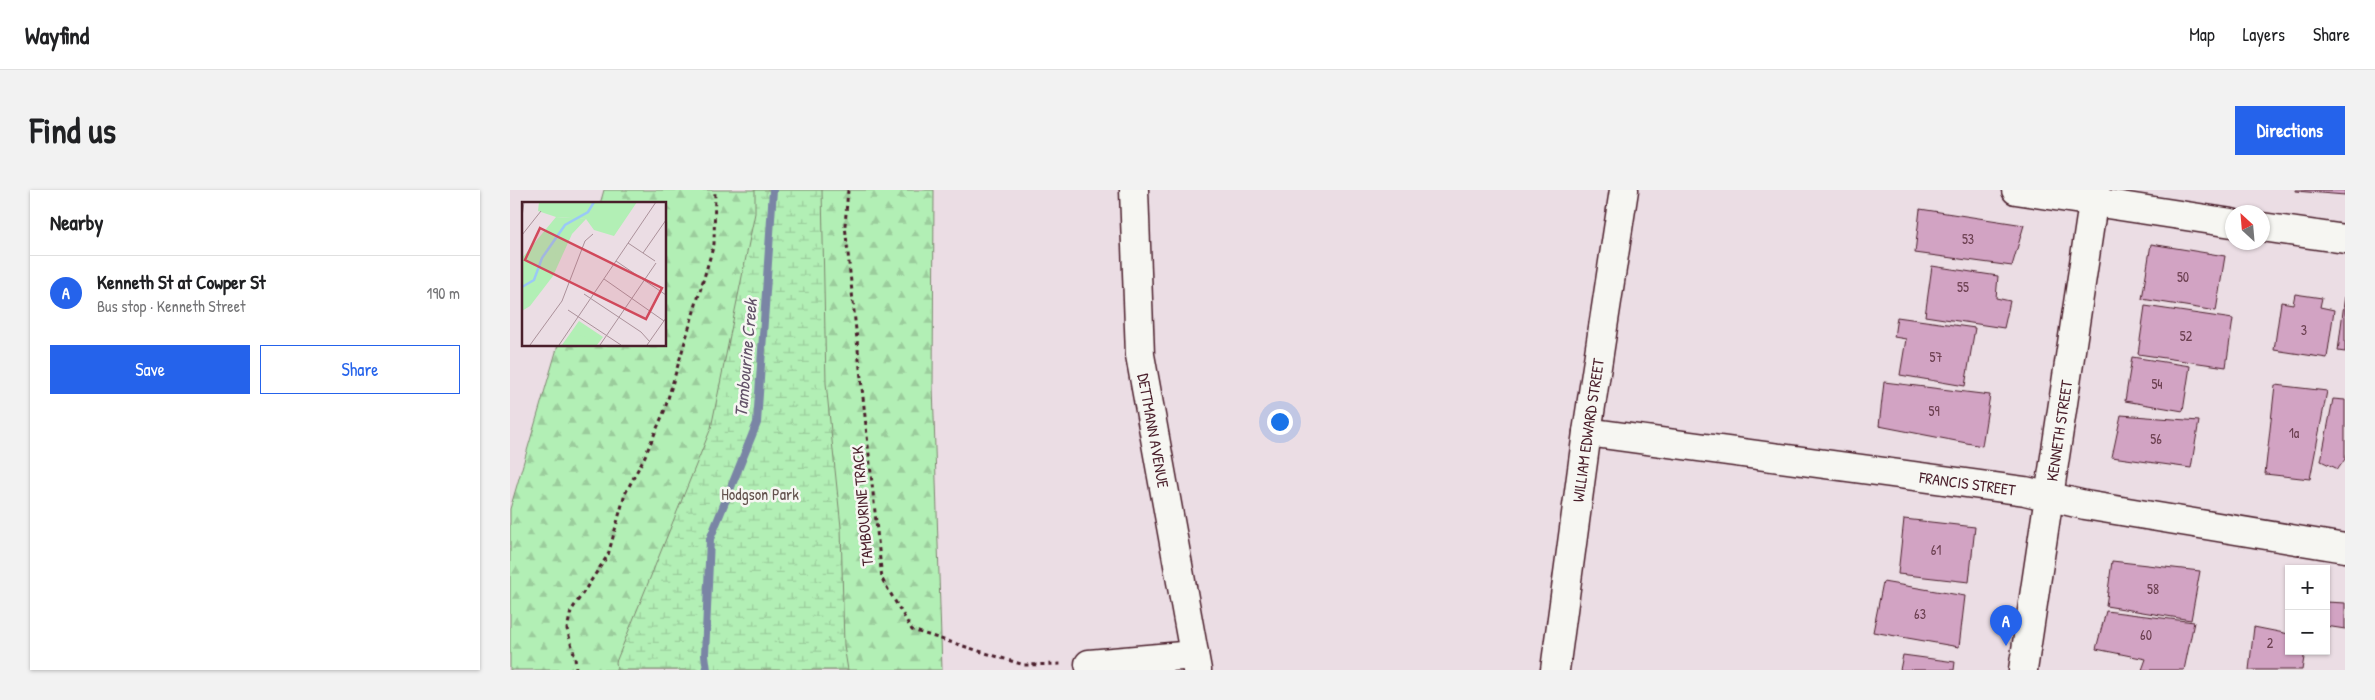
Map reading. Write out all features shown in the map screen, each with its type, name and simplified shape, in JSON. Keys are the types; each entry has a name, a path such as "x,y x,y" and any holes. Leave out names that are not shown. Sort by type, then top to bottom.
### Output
{"street":[{"name":"DETTMANN AVENUE","path":"1134,190 1140,356 1196,662"},
{"name":"WILLIAM EDWARD STREET","path":"1554,670 1587,432 1624,190"},
{"path":"2016,190 2094,196 2225,222"},
{"name":"KENNETH STREET","path":"2023,670 2094,196"},
{"path":"2270,228 2345,239"},
{"name":"FRANCIS STREET","path":"1587,432 2048,496 2085,505 2345,548"},
{"path":"1089,664 1196,662"}],"path":[{"path":"576,670 575,657 567,629 571,611 608,555 625,494 646,456 664,412 714,244 715,190"},
{"name":"TAMBOURINE TRACK","path":"848,190 845,225 882,579 912,630 1024,665 1089,664"}],"green space":[{"name":"Hodgson Park","path":"604,190 934,190 933,385 942,670 510,670 510,509 558,346 666,346 666,202 601,202"},
{"path":"755,190 822,190 826,383 841,527 844,646 848,670 617,670 616,662 711,428 755,213"}],"building":[{"path":"2345,190 2345,195 2295,191"},
{"path":"1920,209 2024,225 2012,266 1915,253"},
{"path":"2151,244 2225,256 2216,311 2142,299"},
{"path":"1932,266 1998,276 1996,298 2010,301 2004,328 1925,316"},
{"path":"2295,294 2322,298 2320,307 2334,310 2327,358 2274,350 2281,302 2293,304"},
{"path":"2345,295 2345,352 2338,351"},
{"path":"2145,306 2233,319 2226,367 2138,354"},
{"path":"1897,317 1975,328 1965,386 1900,375 1906,339 1894,337"},
{"path":"2132,357 2190,366 2183,411 2125,401"},
{"path":"1884,382 1990,395 1982,446 1879,426"},
{"path":"2275,385 2327,391 2310,479 2265,474"},
{"path":"2333,399 2345,400 2345,459 2338,469 2321,461"},
{"path":"2121,415 2199,421 2191,468 2112,457"},
{"path":"1904,519 1975,527 1969,582 1898,574"},
{"path":"2112,561 2200,571 2191,620 2106,606"},
{"path":"1883,582 1965,596 1959,647 1873,632"},
{"path":"2330,602 2345,603 2345,629 2330,627"},
{"path":"2106,611 2194,622 2184,670 2142,670 2146,659 2096,649"},
{"path":"2254,627 2285,633 2285,655 2304,655 2302,670 2249,670"},
{"path":"1903,655 1955,662 1954,670 1900,670"}],"waterway":[{"name":"Tambourine Creek","path":"707,670 705,655 710,539 757,423 773,190"}],"place":[{"name":"Kenneth St at Cowper St","path":"2006,646"}]}
